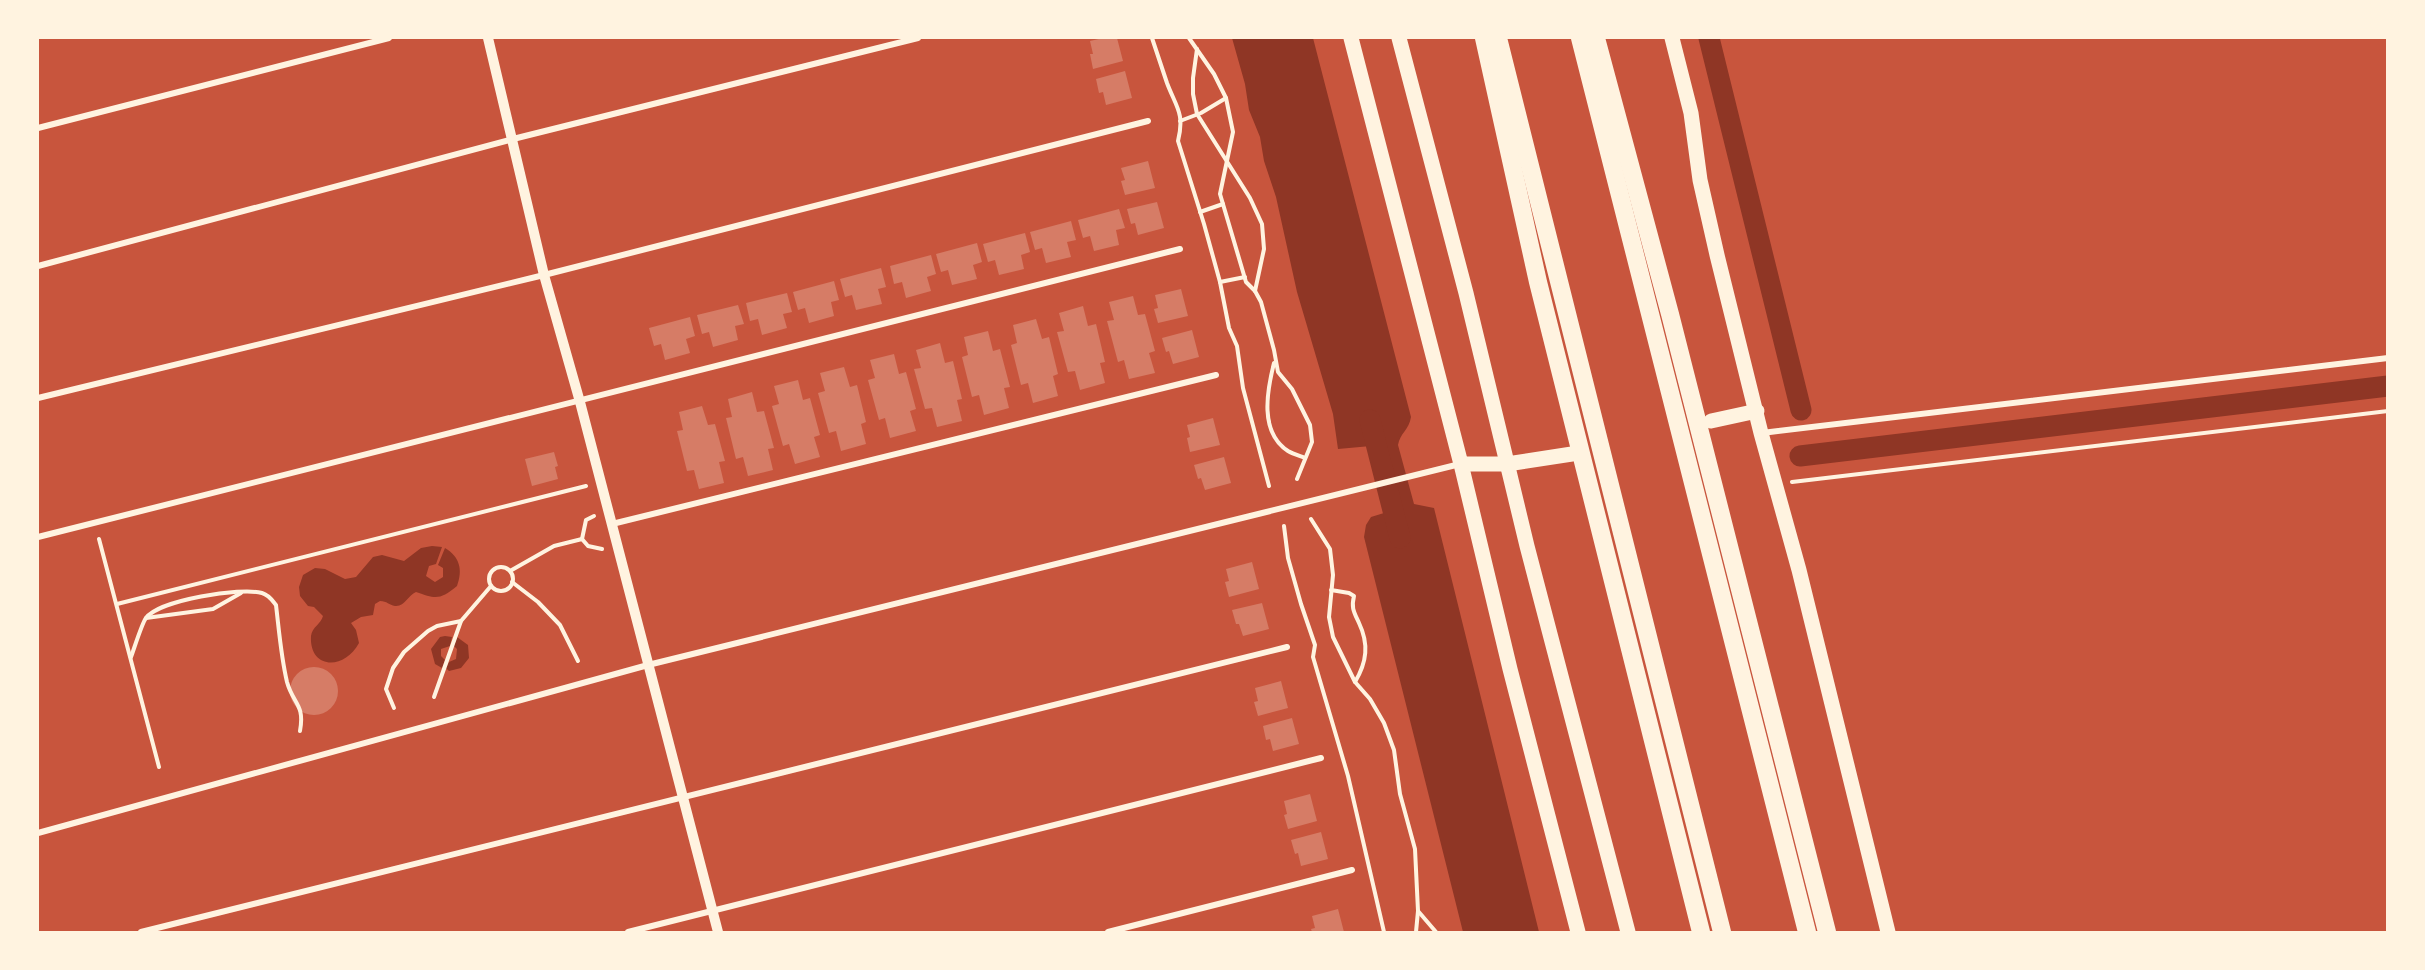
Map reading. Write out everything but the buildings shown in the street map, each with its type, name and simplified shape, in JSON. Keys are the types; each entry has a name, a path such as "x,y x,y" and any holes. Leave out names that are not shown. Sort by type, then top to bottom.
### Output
{"highway":[{"path":"1484,38 1538,282 1701,933"},
{"path":"1498,38 1722,933"},
{"path":"1580,38 1807,933"},
{"path":"1596,38 1670,314 1827,933"}],"main road":[{"path":"1351,38 1461,464 1510,669 1578,933"},
{"path":"1399,38 1466,292 1507,465 1628,933"},
{"path":"1672,38 1695,136 1700,180 1761,433 1799,570 1888,933"},
{"path":"1711,421 1757,411"},
{"path":"1461,464 1507,465 1572,454"}],"street":[{"path":"38,128 389,38"},
{"path":"488,38 544,275 580,402 718,933"},
{"path":"38,266 513,140 918,38"},
{"path":"38,398 544,275 1148,121"},
{"path":"38,537 1180,249"},
{"path":"1761,433 2388,358"},
{"path":"612,524 1216,375"},
{"path":"38,833 648,665 1461,464"},
{"path":"141,933 682,796 1287,647"},
{"path":"627,933 1321,758"},
{"path":"1108,933 1352,870"}],"path":[{"path":"1152,38 1168,86 1178,104 1181,128 1178,141 1220,282 1229,328 1237,346 1244,388 1269,486"},
{"path":"1189,38 1214,74 1226,98 1233,132 1220,194 1246,282 1261,302 1278,372 1292,389 1310,425 1312,442 1297,478"},
{"path":"1197,49 1192,78 1197,114 1250,198 1262,224 1264,249 1255,291"},
{"path":"1180,121 1226,98"},
{"path":"1200,212 1223,204"},
{"path":"1220,282 1245,276"},
{"path":"1275,360 1266,404 1270,426 1287,450 1305,458"},
{"path":"1776,484 2388,411"},
{"path":"117,604 586,486"},
{"path":"582,539 586,520 594,516"},
{"path":"1311,519 1330,549 1333,575 1329,617 1334,637 1355,682 1370,699 1384,723 1394,750 1400,794 1415,849 1418,911 1416,933"},
{"path":"1284,526 1288,558 1300,604 1315,645 1313,657 1348,776 1384,933"},
{"path":"99,539 159,767"},
{"path":"582,539 588,546 602,549"},
{"path":"512,582 504,590 496,590 491,586 489,576 499,567 510,571 554,546 582,539"},
{"path":"510,571 512,582 538,602 560,625 578,661"},
{"path":"434,698 461,621 491,586"},
{"path":"1331,590 1349,592 1354,596 1353,614 1359,622 1366,643 1363,670 1355,682"},
{"path":"131,657 145,618 157,609 187,599 228,592 262,593 276,605 288,684 298,702 302,718 300,731"},
{"path":"145,618 213,609 241,593"},
{"path":"394,708 387,689 393,668 404,652 437,626 461,621"},
{"path":"1418,911 1436,933"}],"shaded area":[{"path":"1232,38 1313,38 1411,417 1398,445 1414,504 1434,508 1539,932 1463,932 1364,537 1366,525 1371,517 1397,509 1382,445 1338,449 1333,414 1297,292 1276,197 1264,161 1260,137 1249,110 1245,84"},
{"path":"442,547 436,564 429,566 426,576 435,582 443,577 443,568 438,565 445,548 454,555 459,564 460,575 457,586 438,597 416,592 398,606 380,601 375,604 373,615 361,617 351,623 356,630 359,643 353,652 337,662 321,660 316,655 312,647 311,636 323,616 314,607 308,606 300,596 299,587 303,575 315,568 325,569 345,579 356,577 373,557 382,555 404,561 421,548"},
{"path":"440,637 452,637 450,646 441,649 441,656 445,660 442,668 435,664 431,649"},
{"path":"457,637 468,645 469,658 461,668 449,671 446,668 449,662 456,659 457,649 454,646"}],"waterway":[{"path":"1709,38 1801,410"},
{"path":"1800,456 2388,386"},
{"path":"1370,420 1400,538"}]}
